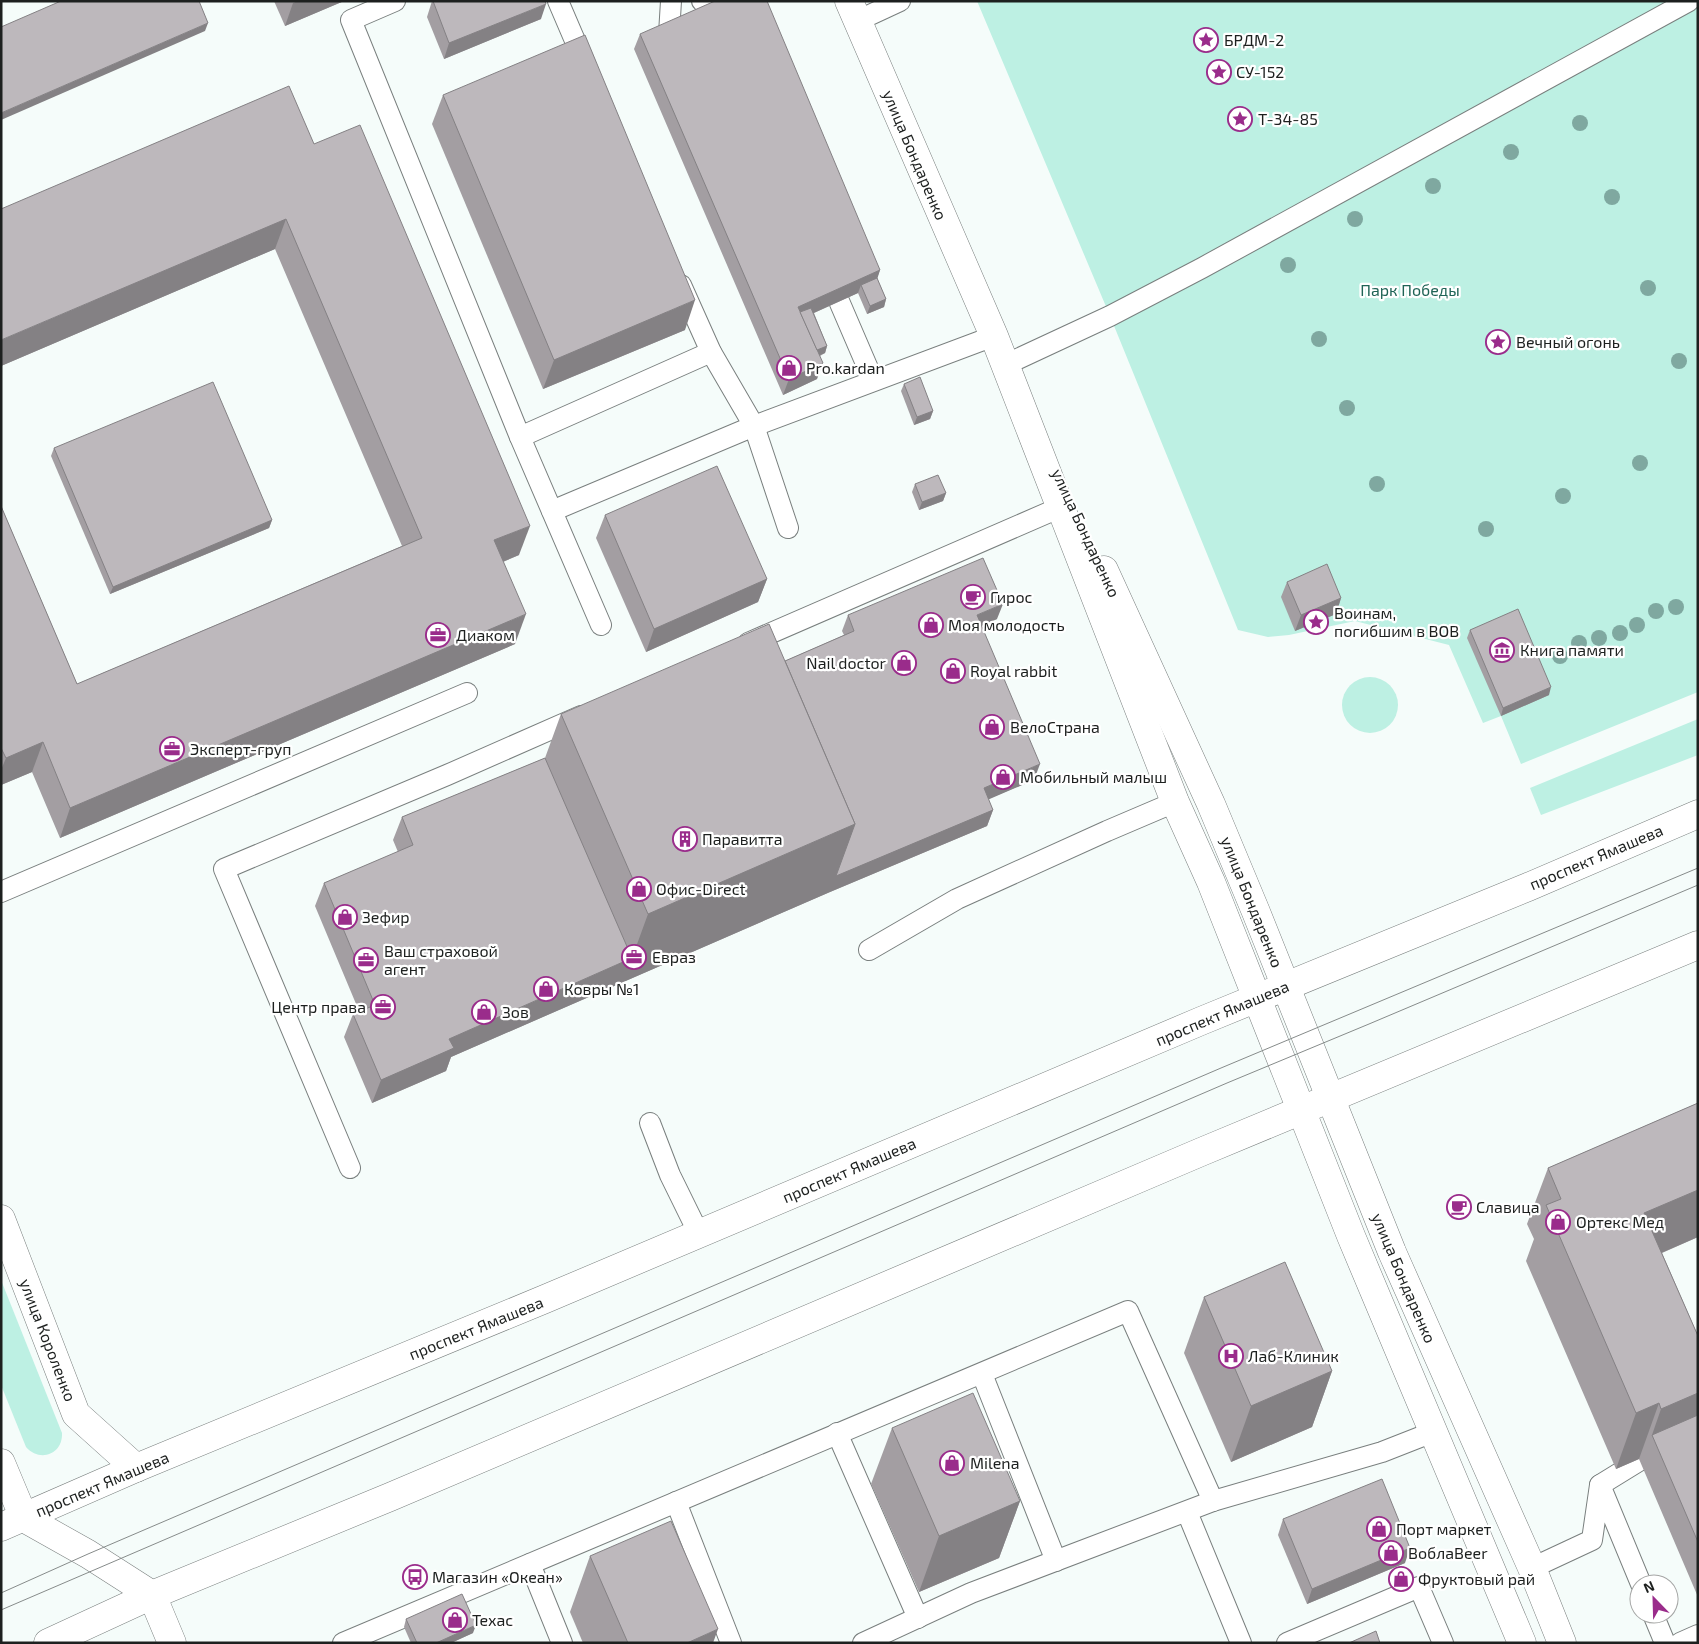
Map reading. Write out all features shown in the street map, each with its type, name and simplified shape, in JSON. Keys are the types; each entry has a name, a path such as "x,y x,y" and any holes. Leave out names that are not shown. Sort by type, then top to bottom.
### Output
{"main road":[{"name":"улица Бондаренко","path":"853,11 994,336 1176,802 1211,882 1351,1236 1522,1643"},
{"name":"улица Бондаренко","path":"994,336 1211,804 1392,1252 1532,1568 1562,1643"},
{"name":"проспект Ямашева","path":"12,1523 136,1468 536,1303 1698,814"},
{"path":"48,1643 152,1595 390,1497 1201,1152 1302,1112 1389,1073 1698,945"},
{"name":"улица Короленко","path":"1,1219 76,1414 136,1468"},
{"path":"1,1463 12,1523 88,1554 152,1595 172,1643"}],"lane":[{"path":"395,1 350,20 520,437 601,625"},
{"path":"558,1 593,82"},
{"path":"669,34 672,1"},
{"path":"853,11 900,1"},
{"path":"1008,363 1110,316 1202,268 1689,1"},
{"path":"675,271 710,352 754,426 788,528"},
{"path":"840,301 873,380"},
{"path":"552,511 754,426 994,336"},
{"path":"520,437 710,352"},
{"path":"735,649 1061,507"},
{"path":"1,892 467,693"},
{"path":"350,1168 224,869 600,708"},
{"path":"868,950 957,899 1176,802"},
{"path":"650,1123 670,1175 699,1234"},
{"path":"343,1643 1128,1311 1213,1501"},
{"path":"982,1374 1056,1561"},
{"path":"864,1643 971,1593 1213,1501 1382,1452 1434,1432"},
{"path":"836,1433 918,1618"},
{"path":"1600,1485 1639,1461"},
{"path":"1532,1568 1592,1540 1600,1485"},
{"path":"1600,1485 1637,1574"},
{"path":"676,1502 731,1643"},
{"path":"1187,1512 1241,1643"},
{"path":"530,1564 562,1643"},
{"path":"1287,1643 1419,1587 1443,1643"},
{"path":"1657,1624 1665,1643"},
{"path":"1680,1643 1698,1635"}],"green space":[{"name":"Парк Победы","path":"977,1 1698,1 1698,692 1521,764 1501,716 1483,723 1449,645 1355,621 1289,635 1268,637 1238,630 1110,316"},
{"path":"1364,677 1376,677 1386,681 1394,689 1398,705 1394,721 1386,729 1376,733 1364,733 1354,729 1346,721 1342,711 1342,699 1346,689 1354,681"},
{"path":"1698,719 1698,755 1541,815 1530,788"},
{"path":"1,1280 62,1433 59,1446 50,1454 38,1455 26,1447 1,1385"}],"building":[{"path":"61,1 199,1 208,23 1,113 1,27"},
{"path":"433,1 545,1 546,4 449,43"},
{"path":"715,1 767,1 880,270 798,307 823,363 789,379 640,34"},
{"path":"585,35 695,300 554,360 443,95"},
{"path":"289,86 314,144 360,125 530,526 494,540 526,614 70,808 43,742 6,758 1,748 1,506 77,684 422,538 286,219 1,340 1,209"},
{"path":"877,278 886,299 870,306 861,285"},
{"path":"811,308 827,346 817,350 800,312"},
{"path":"920,377 933,411 917,417 904,384"},
{"path":"213,382 272,520 113,587 54,448"},
{"path":"717,466 767,579 654,629 605,515"},
{"path":"938,475 946,493 922,502 915,484"},
{"path":"983,558 1003,604 977,615 1040,764 984,788 993,810 836,876 855,824 785,661 854,631 848,615"},
{"path":"1327,564 1341,598 1301,615 1287,582"},
{"path":"1518,609 1551,687 1503,708 1470,630"},
{"path":"769,624 855,824 648,914 561,714"},
{"path":"545,758 632,958 449,1039 454,1048 381,1080 353,1014 375,1005 324,883 413,845 402,817"},
{"path":"1698,1103 1698,1190 1644,1213 1698,1336 1698,1393 1661,1409 1659,1403 1636,1413 1546,1205 1561,1199 1548,1168"},
{"path":"1285,1262 1332,1371 1251,1406 1204,1297"},
{"path":"973,1393 1020,1501 939,1536 892,1428"},
{"path":"1698,1415 1698,1542 1652,1435"},
{"path":"1382,1479 1410,1548 1312,1589 1283,1519"},
{"path":"671,1521 718,1629 687,1643 628,1643 590,1556"},
{"path":"462,1594 476,1625 436,1643 417,1643 406,1619"},
{"path":"1376,1631 1380,1643 1349,1643"}],"tram line":[{"path":"1,1593 1221,1068 1698,868"},
{"path":"1,1610 1227,1083 1698,885"}],"place":[{"name":"БРДМ-2","path":"1206,40"},
{"name":"СУ-152","path":"1219,72"},
{"name":"Т-34-85","path":"1240,119"},
{"name":"Вечный огонь","path":"1498,342"},
{"name":"Pro.kardan","path":"789,368"},
{"name":"Гирос","path":"973,597"},
{"name":"Воинам, погибшим в ВОВ","path":"1316,622"},
{"name":"Моя молодость","path":"931,625"},
{"name":"Диаком","path":"438,635"},
{"name":"Книга памяти","path":"1502,650"},
{"name":"Nail doctor","path":"904,663"},
{"name":"Royal rabbit","path":"953,671"},
{"name":"ВелоСтрана","path":"992,727"},
{"name":"Эксперт-груп","path":"172,749"},
{"name":"Мобильный малыш","path":"1003,777"},
{"name":"Паравитта","path":"685,839"},
{"name":"Офис-Direct","path":"639,889"},
{"name":"Зефир","path":"345,917"},
{"name":"Евраз","path":"634,957"},
{"name":"Ваш страховой агент","path":"366,960"},
{"name":"Ковры №1","path":"546,989"},
{"name":"Центр права","path":"383,1007"},
{"name":"Зов","path":"484,1012"},
{"name":"Славица","path":"1459,1207"},
{"name":"Ортекс Мед","path":"1558,1222"},
{"name":"Лаб-Клиник","path":"1231,1356"},
{"name":"Milena","path":"952,1463"},
{"name":"Порт маркет","path":"1379,1529"},
{"name":"ВоблаBeer","path":"1391,1553"},
{"name":"Магазин «Океан»","path":"415,1577"},
{"name":"Фруктовый рай","path":"1401,1579"},
{"name":"Техас","path":"455,1620"}]}
